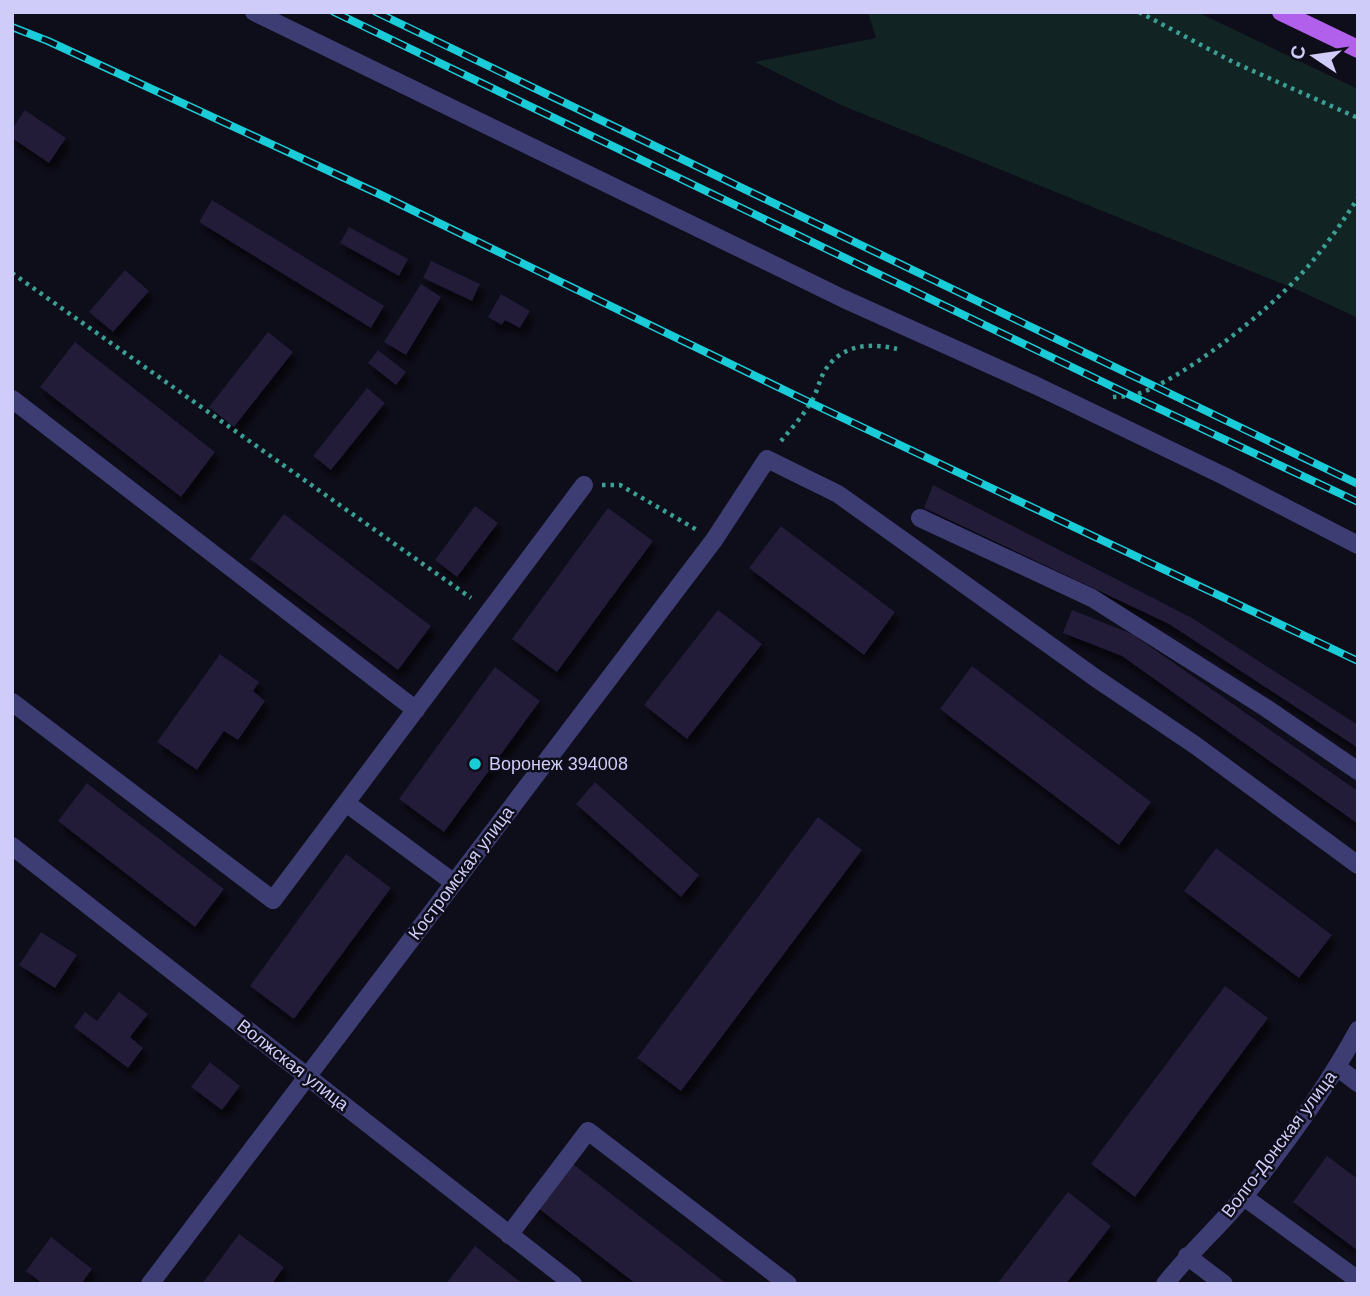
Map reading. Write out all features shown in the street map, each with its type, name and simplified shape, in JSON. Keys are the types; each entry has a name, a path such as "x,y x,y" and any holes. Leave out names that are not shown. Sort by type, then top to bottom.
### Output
{"main road":[{"path":"1280,12 1358,49"}],"street":[{"path":"254,12 844,299 1037,386 1224,476 1358,545"},
{"path":"12,399 416,710"},
{"path":"767,458 838,494 1085,671 1195,745 1358,865"},
{"name":"Костромская улица","path":"150,1284 714,540 767,458"},
{"path":"12,702 272,900 584,485"},
{"path":"920,518 1092,598 1266,708 1358,771"},
{"path":"346,803 453,882"},
{"name":"Волжская улица","path":"12,846 573,1284"},
{"name":"Волго-Донская улица","path":"1165,1284 1187,1256 1244,1197 1337,1067 1358,1030"},
{"path":"1337,1067 1358,1083"},
{"path":"509,1235 588,1131 788,1284"},
{"path":"1244,1197 1358,1280"},
{"path":"1187,1256 1224,1284"}],"path":[{"path":"1139,12 1233,62 1358,118"},
{"path":"1103,397 1132,396 1154,387 1264,310 1302,273 1335,234 1358,198"},
{"path":"12,273 490,611"},
{"path":"767,458 811,403 824,372 840,354 854,347 880,345 906,352"},
{"path":"584,485 620,485 714,540"}],"shaded area":[{"path":"868,12 1197,12 1358,89 1358,318 1300,291 841,105 755,62 876,38"}],"building":[{"path":"25,110 66,138 49,163 12,138 12,129"},
{"path":"212,200 384,306 371,328 199,222"},
{"path":"349,227 408,259 399,276 340,243"},
{"path":"431,261 480,284 472,301 423,278"},
{"path":"125,270 149,291 113,332 89,312"},
{"path":"421,284 441,297 406,355 384,342"},
{"path":"501,294 530,311 520,328 505,320 502,325 488,317"},
{"path":"268,332 293,352 234,427 209,407"},
{"path":"75,342 215,452 181,497 40,387"},
{"path":"378,350 406,372 396,385 368,363"},
{"path":"367,388 385,403 331,470 313,456"},
{"path":"933,485 1192,618 1358,725 1358,748 1169,624 924,508"},
{"path":"475,506 498,523 457,577 435,560"},
{"path":"608,508 653,541 557,672 512,639"},
{"path":"284,514 431,626 398,670 250,559"},
{"path":"781,526 895,612 864,655 749,568"},
{"path":"718,610 762,644 687,739 644,705"},
{"path":"1072,610 1132,634 1358,791 1358,824 1122,656 1063,633"},
{"path":"220,654 259,682 253,691 265,701 238,740 224,731 197,770 157,742"},
{"path":"972,666 1151,802 1119,845 940,709"},
{"path":"495,667 540,701 444,832 399,799"},
{"path":"595,782 699,875 681,897 576,804"},
{"path":"87,783 224,889 195,927 58,821"},
{"path":"818,817 862,850 681,1091 637,1058"},
{"path":"1216,848 1332,935 1299,978 1184,891"},
{"path":"346,854 391,888 294,1019 250,986"},
{"path":"41,932 77,955 55,988 19,965"},
{"path":"1225,986 1268,1018 1135,1197 1091,1164"},
{"path":"119,992 148,1014 130,1037 143,1048 128,1068 74,1027 85,1012 97,1021"},
{"path":"210,1062 240,1086 222,1110 191,1087"},
{"path":"560,1154 727,1284 636,1284 525,1198"},
{"path":"1327,1156 1358,1179 1358,1251 1293,1202"},
{"path":"1068,1192 1111,1226 1066,1284 997,1284"},
{"path":"239,1234 284,1267 272,1284 202,1284"},
{"path":"51,1237 92,1269 81,1284 43,1284 26,1271"},
{"path":"475,1246 523,1284 446,1284"}],"railway":[{"path":"334,12 1358,502"},
{"path":"376,12 1358,484"},
{"path":"12,27 48,41 379,194 811,403 1358,661"}],"place":[{"name":"Воронеж 394008","path":"475,764"}]}
